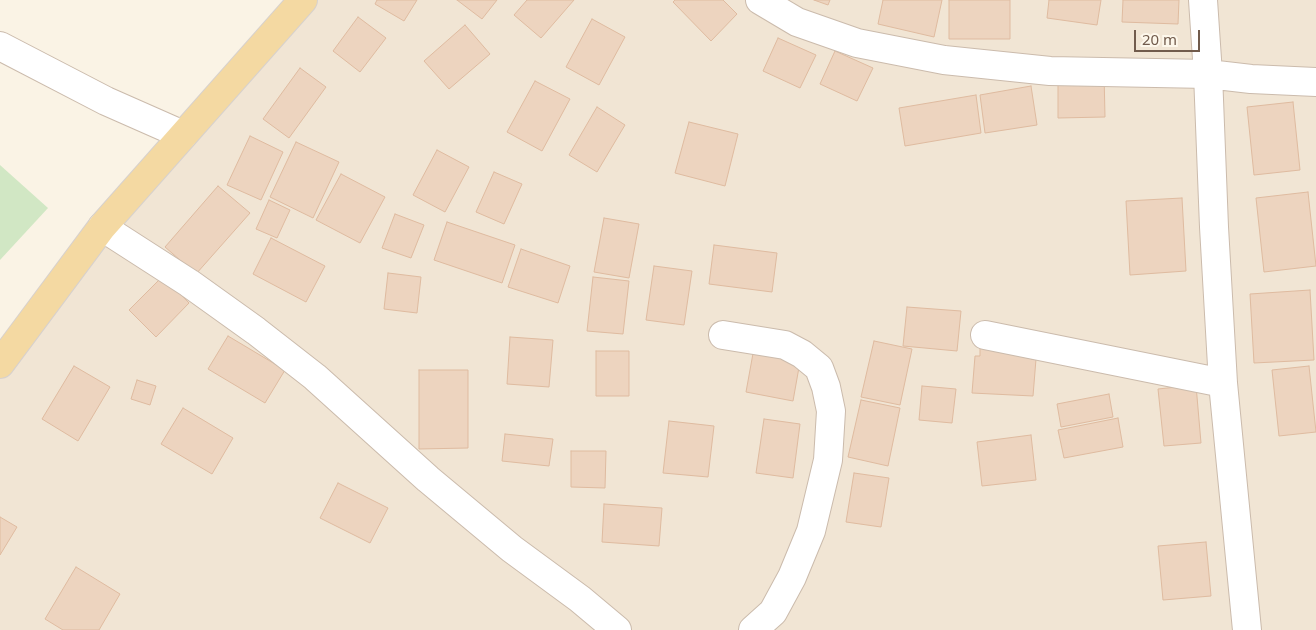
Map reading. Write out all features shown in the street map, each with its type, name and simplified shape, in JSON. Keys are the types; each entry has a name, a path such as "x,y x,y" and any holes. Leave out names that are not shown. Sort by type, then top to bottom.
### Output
{"main road":[{"path":"0,364 102,227 303,0"}],"street":[{"path":"760,0 797,22 856,42 944,60 1050,71 1208,74 1251,79 1316,82"},
{"path":"1203,0 1223,383 1247,630"},
{"path":"0,46 106,100 184,135"},
{"path":"102,227 189,283 256,331 315,377 428,479 512,549 580,599 617,630"},
{"path":"722,334 785,345 802,354 819,368 826,386 831,411 828,460 811,531 792,577 774,612 753,630"},
{"path":"985,335 1223,383"}],"shaded area":[{"path":"297,0 1316,0 1316,630 0,630 0,364"}],"green space":[{"path":"0,165 48,208 0,260"}],"building":[{"path":"377,0 417,0 404,21 375,4"},
{"path":"457,0 497,0 482,19"},
{"path":"527,0 574,0 541,38 514,15"},
{"path":"675,0 723,0 737,14 711,41 673,2"},
{"path":"814,0 830,0 828,5"},
{"path":"883,0 942,0 934,37 878,24"},
{"path":"949,0 1010,0 1010,39 949,39"},
{"path":"1049,0 1101,0 1097,25 1047,18"},
{"path":"1123,0 1179,0 1178,24 1122,22"},
{"path":"358,17 386,38 360,72 333,51"},
{"path":"592,19 625,37 599,85 566,67"},
{"path":"465,25 490,54 449,89 424,61"},
{"path":"778,38 816,55 800,88 763,71"},
{"path":"835,51 873,68 857,101 820,84"},
{"path":"300,68 326,87 289,138 263,119"},
{"path":"1104,73 1105,117 1058,118 1058,74"},
{"path":"535,81 570,99 542,151 507,132"},
{"path":"1031,86 1037,125 985,133 980,95"},
{"path":"976,95 981,133 905,146 899,108"},
{"path":"1293,102 1300,170 1254,175 1247,107"},
{"path":"597,107 625,125 597,172 569,155"},
{"path":"689,122 738,134 725,186 675,173"},
{"path":"250,136 283,152 261,200 227,185"},
{"path":"296,142 339,162 313,218 270,197"},
{"path":"437,150 469,167 445,212 413,195"},
{"path":"494,172 522,184 504,224 476,212"},
{"path":"341,174 385,197 360,243 316,220"},
{"path":"218,186 250,213 196,274 165,247"},
{"path":"1308,192 1316,266 1264,272 1256,198"},
{"path":"1182,198 1186,271 1130,275 1126,201"},
{"path":"269,200 290,210 277,238 256,229"},
{"path":"395,214 424,225 411,258 382,248"},
{"path":"604,218 639,224 629,278 594,272"},
{"path":"447,222 515,245 502,283 434,260"},
{"path":"271,238 325,266 306,302 253,274"},
{"path":"714,245 777,253 772,292 709,284"},
{"path":"521,249 570,266 558,303 508,287"},
{"path":"654,266 692,271 684,325 646,320"},
{"path":"388,273 421,277 417,313 384,309"},
{"path":"163,276 189,303 156,337 129,310"},
{"path":"593,277 629,281 623,334 587,331"},
{"path":"1310,290 1314,360 1254,363 1250,294"},
{"path":"907,307 961,311 957,351 903,346"},
{"path":"228,336 285,370 265,403 208,369"},
{"path":"510,337 553,340 549,387 507,384"},
{"path":"874,341 912,349 900,405 861,397"},
{"path":"754,348 801,356 793,401 746,392"},
{"path":"980,348 1032,351 1031,359 1036,359 1033,396 972,393 975,356 980,356"},
{"path":"596,351 629,351 629,396 596,396"},
{"path":"74,366 110,387 78,441 42,419"},
{"path":"1309,366 1316,432 1279,436 1272,370"},
{"path":"419,370 468,370 468,448 419,449"},
{"path":"137,380 156,386 150,405 131,399"},
{"path":"1196,385 1201,443 1164,446 1158,389"},
{"path":"922,386 956,389 952,423 919,420"},
{"path":"1109,394 1113,417 1061,427 1057,404"},
{"path":"861,400 900,408 888,466 848,457"},
{"path":"183,408 233,438 212,474 161,444"},
{"path":"1118,418 1123,447 1064,458 1058,430"},
{"path":"764,419 800,424 793,478 756,473"},
{"path":"669,421 714,426 708,477 663,473"},
{"path":"505,434 553,439 549,466 502,461"},
{"path":"1031,435 1036,480 982,486 977,442"},
{"path":"571,451 606,451 605,488 571,487"},
{"path":"854,473 889,478 881,527 846,522"},
{"path":"338,483 388,508 370,543 320,518"},
{"path":"604,504 662,508 659,546 602,542"},
{"path":"0,517 17,527 0,555"},
{"path":"1206,542 1211,596 1163,600 1158,546"},
{"path":"76,567 120,594 99,630 63,630 45,619"}]}
